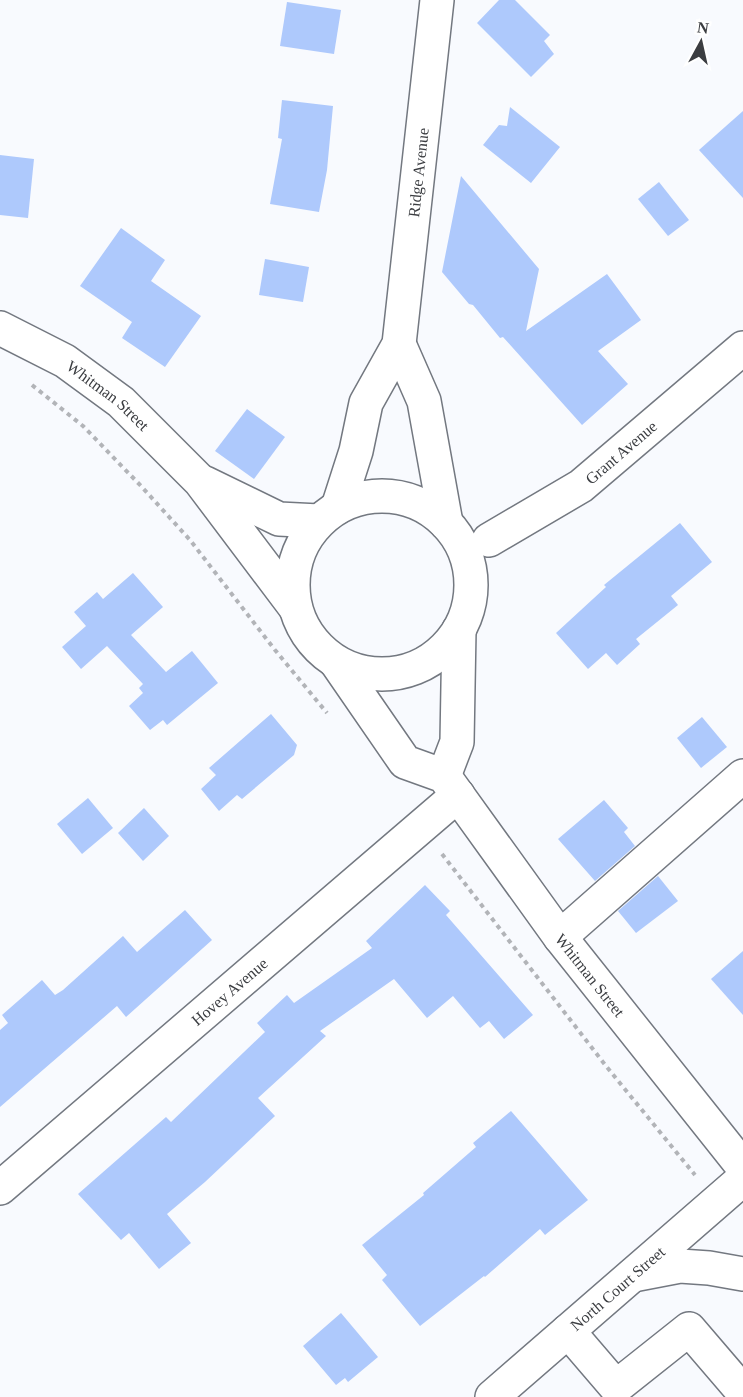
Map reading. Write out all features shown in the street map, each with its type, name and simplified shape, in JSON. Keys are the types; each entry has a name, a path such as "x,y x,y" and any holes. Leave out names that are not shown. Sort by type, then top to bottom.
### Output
{"main road":[{"name":"Ridge Avenue","path":"328,514 356,452 366,403 399,344 437,0"},
{"name":"Whitman Street","path":"0,328 65,361 121,402 200,481 295,607"},
{"name":"Ridge Avenue","path":"399,344 424,401 446,523"},
{"name":"Grant Avenue","path":"489,540 581,486 743,348"},
{"name":"Whitman Street","path":"200,481 279,519 328,514"},
{"path":"336,662 358,671 381,674 404,671 426,663 444,649 459,630 468,609 471,586 468,563 460,541 446,523 427,508 406,499 383,495 359,498 328,514 304,540 296,561 292,584 295,607 303,628 310,638 336,662 405,762 451,786 457,742 459,630"},
{"path":"560,938 743,776"},
{"name":"Whitman Street","path":"451,786 560,938 743,1167"},
{"name":"Hovey Avenue","path":"0,1188 451,786"},
{"name":"North Court Street","path":"503,1393 568,1331 743,1179"},
{"path":"633,1275 680,1266 743,1274"},
{"path":"568,1331 620,1392 688,1329 743,1392"}],"building":[{"path":"499,0 515,0 550,35 544,41 554,54 531,77 477,23"},
{"path":"287,2 341,10 334,54 280,46"},
{"path":"282,100 333,106 327,170 319,212 270,204 282,139 278,138"},
{"path":"510,107 560,147 531,183 483,145 499,125 507,126"},
{"path":"743,111 743,198 699,150"},
{"path":"0,155 34,159 28,218 0,215"},
{"path":"461,176 539,269 526,331 607,274 641,320 598,351 628,384 582,425 442,272"},
{"path":"659,182 689,220 668,236 638,199"},
{"path":"121,228 165,260 151,281 201,316 165,367 122,338 132,322 80,286"},
{"path":"265,259 309,267 303,302 259,295"},
{"path":"247,409 285,437 254,479 215,451"},
{"path":"680,523 712,562 671,596 678,605 636,639 640,644 617,665 606,653 588,669 556,633 606,587 604,585"},
{"path":"133,573 163,607 131,635 166,672 192,651 218,683 167,725 163,720 150,730 129,706 143,693 139,688 143,684 107,646 81,669 62,647 86,626 74,612 97,592 103,599"},
{"path":"271,714 297,745 294,755 242,799 237,795 219,811 201,789 216,775 209,768"},
{"path":"702,717 727,747 701,768 677,738"},
{"path":"88,798 113,828 82,854 57,824"},
{"path":"604,800 628,828 624,832 635,846 595,881 558,839"},
{"path":"144,808 169,836 143,861 118,833"},
{"path":"658,876 678,901 636,933 618,911"},
{"path":"425,885 450,911 446,915 533,1015 504,1039 489,1021 480,1028 453,996 427,1018 394,979 320,1031 326,1036 258,1098 275,1116 205,1182 167,1214 191,1243 159,1269 129,1233 121,1240 78,1194 166,1117 171,1122 265,1032 257,1023 287,995 294,1003 372,948 366,941"},
{"path":"185,910 212,940 126,1017 117,1006 0,1107 0,1030 8,1023 2,1015 42,980 55,995 63,990 123,936 137,952"},
{"path":"743,951 743,1015 711,979"},
{"path":"511,1111 588,1200 545,1235 540,1229 485,1277 420,1326 382,1280 387,1275 362,1245 424,1195 423,1193 476,1147 473,1143"},
{"path":"341,1313 378,1357 348,1382 345,1378 336,1385 303,1346"}]}
